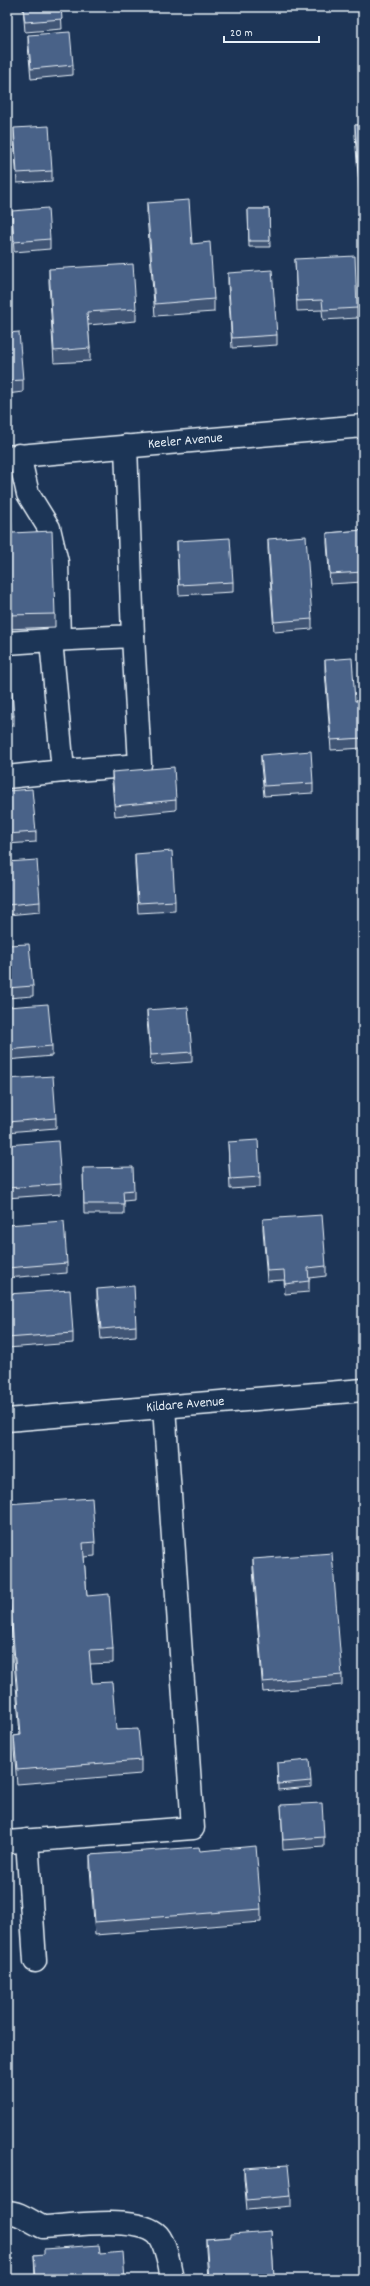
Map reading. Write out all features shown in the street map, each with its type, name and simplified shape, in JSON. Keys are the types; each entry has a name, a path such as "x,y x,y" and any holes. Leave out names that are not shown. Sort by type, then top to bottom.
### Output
{"street":[{"name":"Keeler Avenue","path":"13,456 363,426"},
{"path":"7,777 140,765 133,636 126,446"},
{"path":"13,456 28,494 49,528 57,562 55,640 63,771"},
{"path":"7,643 133,636"},
{"name":"Kildare Avenue","path":"7,1420 363,1390"},
{"path":"35,1961 17,1841 193,1828 164,1406"},
{"path":"7,2212 17,2213 32,2223 43,2227 131,2224 145,2227 158,2236 167,2257 172,2279"}],"building":[{"path":"23,7 61,7 62,19 25,22"},
{"path":"70,32 73,65 31,69 28,35"},
{"path":"355,125 363,125 363,188 360,188"},
{"path":"49,126 52,171 17,173 14,128"},
{"path":"189,200 192,244 210,242 214,299 155,304 147,203"},
{"path":"48,208 50,239 14,242 12,211"},
{"path":"248,209 269,209 270,241 249,241"},
{"path":"355,256 357,308 323,310 322,300 297,301 295,259"},
{"path":"133,264 136,309 87,312 90,348 54,351 49,269"},
{"path":"272,270 277,335 232,338 228,273"},
{"path":"19,332 23,380 7,381 7,333"},
{"path":"11,506 12,533 52,531 55,614 7,615 7,507"},
{"path":"363,530 363,572 330,574 327,533"},
{"path":"306,536 312,619 274,622 268,539"},
{"path":"230,538 233,582 179,585 177,541"},
{"path":"352,658 355,701 363,701 363,738 331,740 325,660"},
{"path":"12,691 14,716 7,716 7,692"},
{"path":"311,751 313,783 264,786 261,755"},
{"path":"174,767 176,800 115,806 112,772"},
{"path":"32,789 36,832 7,834 7,791"},
{"path":"172,851 175,901 138,903 135,854"},
{"path":"37,860 40,902 7,905 7,862"},
{"path":"29,944 33,986 7,988 7,945"},
{"path":"48,1004 52,1046 7,1050 7,1007"},
{"path":"188,1007 192,1052 151,1055 147,1010"},
{"path":"53,1076 56,1118 7,1122 7,1079"},
{"path":"258,1140 260,1177 230,1179 228,1142"},
{"path":"58,1141 61,1184 7,1188 7,1145"},
{"path":"133,1167 134,1190 123,1191 124,1204 84,1204 83,1168"},
{"path":"322,1215 326,1266 308,1268 309,1281 285,1284 284,1270 267,1271 263,1219"},
{"path":"64,1221 67,1263 7,1268 7,1225"},
{"path":"134,1286 136,1326 101,1329 97,1289"},
{"path":"70,1290 73,1333 7,1338 7,1294"},
{"path":"92,1498 95,1542 83,1543 87,1596 109,1594 113,1649 89,1650 92,1683 112,1682 116,1730 138,1729 141,1760 17,1770 14,1736 21,1735 7,1560 7,1504"},
{"path":"332,1553 342,1675 263,1682 253,1559"},
{"path":"309,1760 311,1781 278,1784 277,1763"},
{"path":"322,1803 324,1837 283,1840 281,1805"},
{"path":"256,1846 261,1909 95,1922 90,1855 199,1847 200,1851"},
{"path":"288,2165 291,2196 247,2200 244,2168"},
{"path":"271,2231 274,2277 252,2279 209,2279 206,2239 231,2237 231,2234"},
{"path":"99,2245 100,2254 123,2252 125,2279 36,2279 34,2255 44,2254 44,2249"}]}
